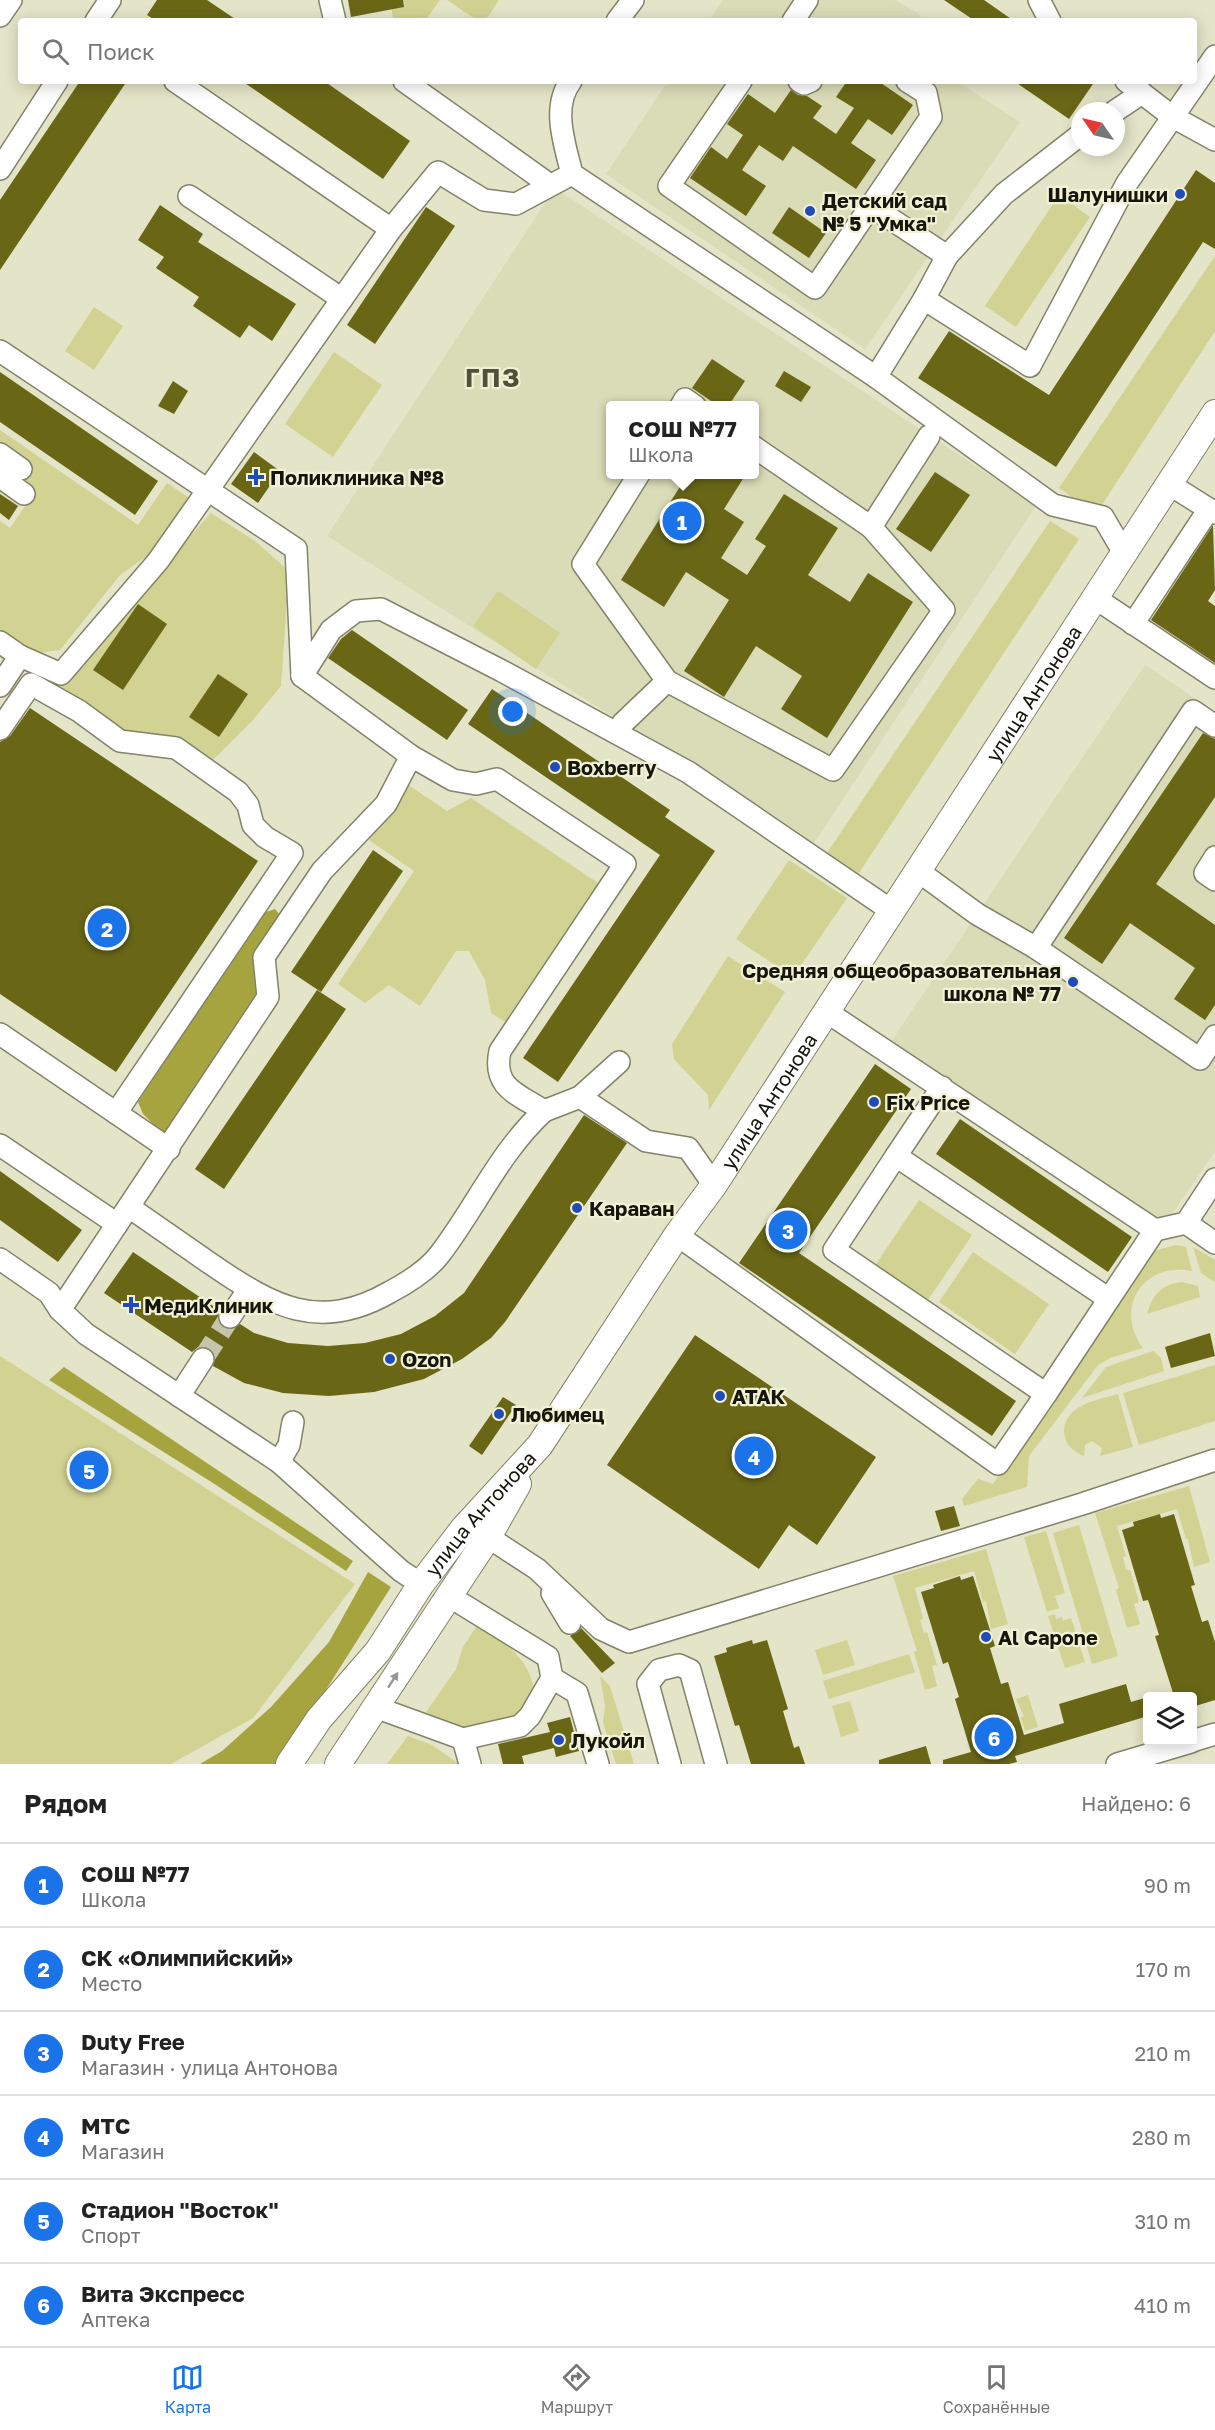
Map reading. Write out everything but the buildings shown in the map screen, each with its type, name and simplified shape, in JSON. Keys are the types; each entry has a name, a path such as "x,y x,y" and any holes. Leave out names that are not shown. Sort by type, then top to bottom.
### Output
{"main road":[{"name":"улица Антонова","path":"289,1764 319,1719 378,1651 421,1584 462,1529 540,1444 677,1235 714,1185 1169,484 1211,429"},
{"path":"338,1764 488,1537 540,1444"},
{"path":"421,1584 449,1596"},
{"path":"309,1764 378,1651"}],"street":[{"path":"0,16 11,0"},
{"path":"98,18 110,0"},
{"path":"330,0 333,18"},
{"path":"619,18 633,0"},
{"path":"795,18 807,0"},
{"path":"1040,0 1049,18"},
{"path":"1197,82 1215,56"},
{"path":"0,169 55,84"},
{"path":"179,84 391,229"},
{"path":"408,84 550,185"},
{"path":"569,84 565,89 560,124 572,174 876,376 1053,505 1103,517 1125,552"},
{"path":"739,84 669,186 814,288 932,117 926,93 912,84"},
{"path":"924,299 1030,366 1127,183 1196,84"},
{"path":"1122,102 1134,87 1173,117 1215,140"},
{"path":"876,376 924,299 947,256 1004,194 1071,142"},
{"path":"0,642 20,656 61,674 158,561 210,491 391,229 438,172 484,200 516,204 572,174"},
{"path":"189,196 342,299"},
{"path":"871,206 947,256"},
{"path":"0,351 296,549 302,676"},
{"path":"871,527 929,436"},
{"path":"636,479 583,564 667,681 833,770 944,610 871,527 759,450"},
{"path":"0,454 21,469"},
{"path":"0,477 24,494"},
{"path":"1133,624 1212,512 1169,484"},
{"path":"1095,598 1215,678"},
{"path":"302,676 331,630 356,611 381,609 617,732 688,772 892,910"},
{"path":"0,686 20,656"},
{"path":"302,676 411,756 453,780 476,784 497,779 625,864 500,1051 497,1066 503,1084 544,1111"},
{"path":"617,732 667,681"},
{"path":"0,729 31,684 79,711 120,741 176,748 238,792 248,805 253,825 265,837 292,853 116,1113"},
{"path":"1036,948 1193,711 1215,726"},
{"path":"60,1310 268,997 264,957 322,871 386,804 411,756"},
{"path":"1215,857 1205,873 1215,880"},
{"path":"918,871 977,915 1036,948 1200,1059 1215,1036"},
{"path":"827,1012 1155,1230"},
{"path":"0,1035 169,1149"},
{"path":"129,1207 249,1289 282,1306 298,1311 340,1312 374,1302 407,1283 439,1256 523,1130 544,1111 580,1097 618,1062"},
{"path":"942,1087 834,1250 1046,1394"},
{"path":"580,1097 646,1141 688,1148 714,1185"},
{"path":"0,1145 117,1224"},
{"path":"896,1156 1109,1299"},
{"path":"677,1235 998,1464 1155,1230 1186,1223 1215,1179"},
{"path":"1186,1223 1215,1243"},
{"path":"0,1258 49,1293 60,1310 86,1334 279,1462 401,1571 421,1584"},
{"path":"230,1317 249,1289"},
{"path":"179,1396 202,1359"},
{"path":"279,1462 289,1445 293,1422"},
{"path":"488,1537 537,1569 601,1629 629,1642 1082,1504 1215,1460"},
{"path":"537,1569 570,1623"},
{"path":"375,1707 464,1739 520,1726 541,1702 552,1678 548,1658 449,1596"},
{"path":"670,1764 648,1684 659,1670 679,1665 690,1671 716,1764"},
{"path":"552,1678 577,1693 598,1764"},
{"path":"1197,1739 1215,1734"},
{"path":"464,1739 470,1764"},
{"path":"1118,1764 1176,1746"}],"shaded area":[{"path":"723,0 895,0 919,14 921,18 711,18"},
{"name":"Детский сад № 5 \"Умка\"","path":"666,84 961,84 1020,122 865,349 606,174"},
{"path":"555,188 1036,506 812,846 623,723 327,536"},
{"name":"Средняя общеобразовательная школа № 77","path":"1145,665 1215,712 1215,1151 1162,1229 886,1049"},
{"path":"275,909 280,915 260,991 164,1135 143,1114 138,1102 246,936 266,912"},
{"path":"64,1367 353,1561 346,1571 213,1483 49,1380"},
{"path":"368,1572 391,1587 279,1764 200,1764 222,1751 271,1707 329,1642"}],"green space":[{"path":"390,0 440,0 427,18 393,18"},
{"path":"447,0 499,0 487,18 474,18"},
{"path":"1059,195 1090,217 1016,327 985,306"},
{"path":"1215,256 1215,331 1096,514 1059,488"},
{"path":"94,307 123,326 94,370 65,351"},
{"path":"334,352 382,385 333,457 285,424"},
{"path":"0,430 138,525 167,483 192,500 158,548 120,575 60,650 32,654 0,632 0,521 10,528 36,490 0,465"},
{"path":"211,513 255,541 289,571 281,686 252,721 209,764 122,736 52,691"},
{"path":"1050,521 1079,539 857,876 825,856"},
{"path":"498,591 560,633 536,669 473,626"},
{"path":"407,784 447,811 471,798 598,883 505,1022 491,1013 485,980 469,951 456,951 420,1006 389,985 365,1003 338,984 414,871 369,840"},
{"path":"789,860 847,898 793,977 736,939"},
{"path":"728,956 785,992 709,1110 708,1095 674,1059 672,1044"},
{"path":"919,1200 972,1235 926,1303 874,1267"},
{"path":"1176,1245 1186,1247 1192,1271 1175,1270 1160,1273 1147,1280 1138,1291 1133,1303 1131,1318 1135,1333 1143,1348 1110,1358 1098,1365 1029,1456 1027,1487 964,1506 962,1499 978,1479 993,1484 1148,1256 1157,1250"},
{"path":"1193,1247 1215,1260 1215,1282 1201,1273"},
{"path":"973,1252 1049,1304 1015,1354 939,1302"},
{"path":"1182,1282 1198,1286 1200,1297 1147,1314 1155,1296 1163,1288"},
{"path":"1153,1351 1161,1358 1164,1371 1082,1398 1106,1367"},
{"path":"0,1356 355,1584 253,1718 171,1764 0,1764"},
{"path":"1215,1365 1215,1421 1139,1445 1123,1393"},
{"path":"1118,1394 1133,1447 1100,1456 1102,1448 1092,1441 1085,1445 1084,1456 1072,1449 1065,1437 1068,1418 1081,1406"},
{"path":"1189,1486 1210,1562 1194,1567 1188,1539 1186,1539 1177,1509 1117,1526 1126,1556 1123,1557 1126,1570 1130,1570 1139,1602 1134,1604 1140,1624 1127,1628 1116,1590 1119,1588 1095,1513"},
{"path":"1079,1525 1118,1656 1092,1664 1053,1533"},
{"path":"1046,1531 1065,1593 1055,1596 1059,1608 1047,1612 1024,1537"},
{"path":"986,1549 1008,1624 991,1629 986,1601 983,1602 974,1571 915,1588 923,1618 920,1620 924,1633 927,1632 937,1665 932,1666 937,1686 925,1690 914,1652 917,1651 893,1576"},
{"path":"1055,1614 1056,1619 1062,1617 1063,1621 1071,1618 1085,1662 1065,1668 1048,1616"},
{"path":"478,1624 516,1654 529,1673 536,1698 518,1721 465,1735 420,1721 456,1669 463,1647"},
{"path":"847,1640 855,1665 823,1675 815,1650"},
{"path":"909,1654 915,1672 829,1699 823,1681"},
{"path":"600,1676 610,1686 634,1764 616,1764 603,1722 605,1706"},
{"path":"1028,1695 1038,1727 1025,1731 1021,1717 1024,1716 1016,1699"},
{"path":"850,1701 859,1731 841,1737 832,1706"},
{"path":"408,1736 432,1745 459,1764 387,1764"}],"tunnel":[{"path":"203,1359 230,1317"}],"place":[{"name":"Шалунишки","path":"1180,194"},
{"name":"Детский сад № 5 \"Умка\"","path":"810,211"},
{"name":"Поликлиника №8","path":"256,477"},
{"name":"СОШ №77","path":"682,521"},
{"name":"Boxberry","path":"555,767"},
{"name":"СК «Олимпийский»","path":"107,928"},
{"name":"Средняя общеобразовательная школа № 77","path":"1073,982"},
{"name":"Fix Price","path":"874,1102"},
{"name":"Караван","path":"577,1208"},
{"name":"Duty Free","path":"788,1230"},
{"name":"МедиКлиник","path":"131,1305"},
{"name":"Ozon","path":"390,1359"},
{"name":"АТАК","path":"720,1396"},
{"name":"Любимец","path":"499,1414"},
{"name":"МТС","path":"754,1456"},
{"name":"Стадион \"Восток\"","path":"89,1470"},
{"name":"Al Capone","path":"986,1637"},
{"name":"Вита Экспресс","path":"994,1737"},
{"name":"Лукойл","path":"559,1740"}],"district":[{"name":"ГПЗ","path":"493,377"}]}
